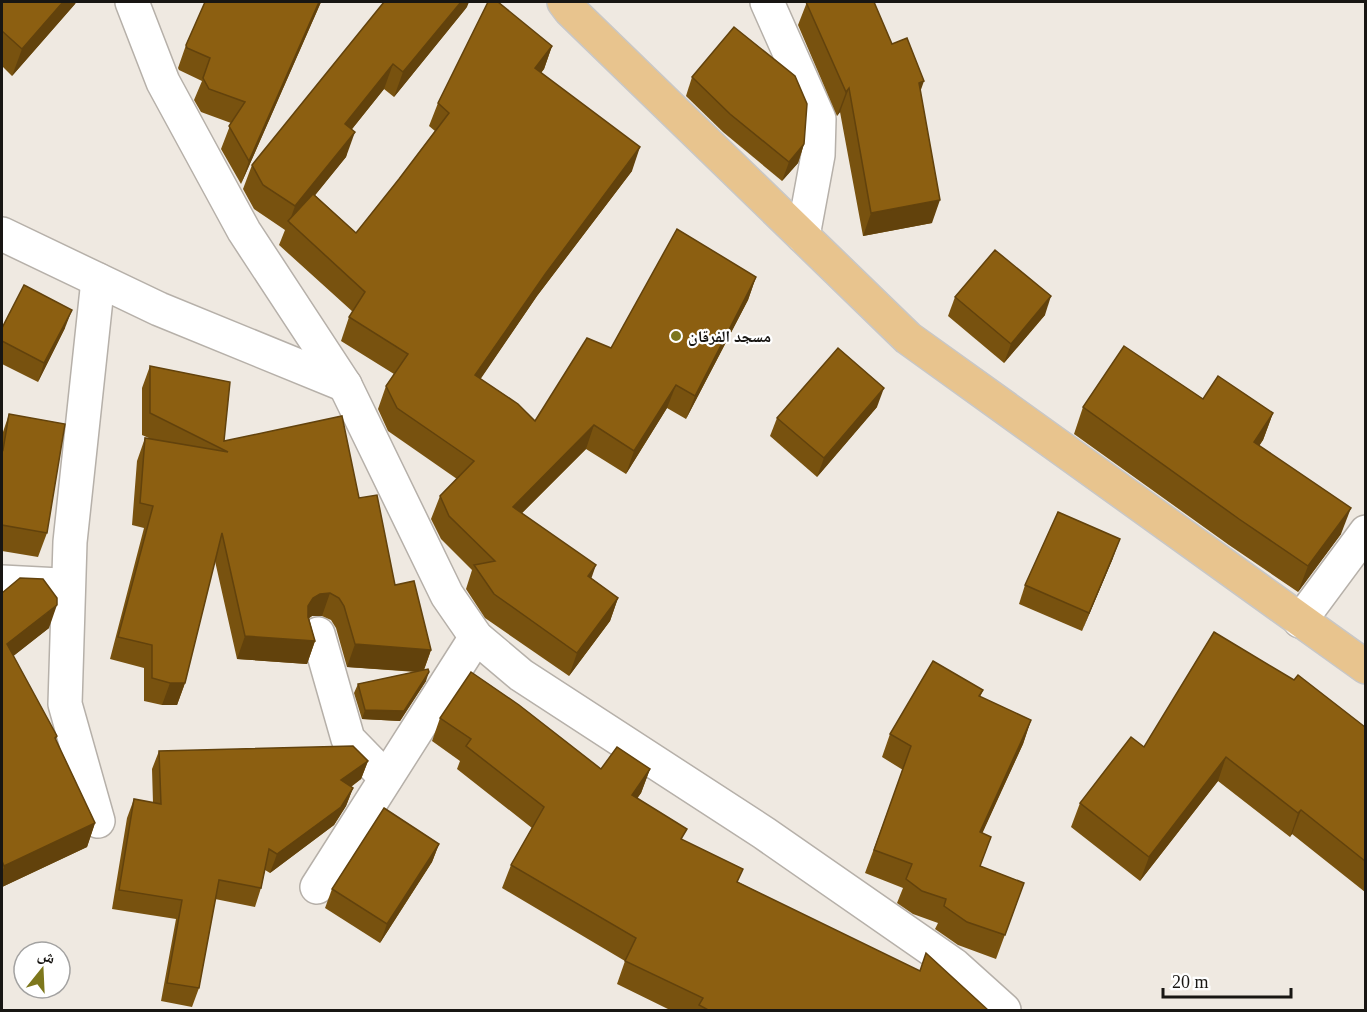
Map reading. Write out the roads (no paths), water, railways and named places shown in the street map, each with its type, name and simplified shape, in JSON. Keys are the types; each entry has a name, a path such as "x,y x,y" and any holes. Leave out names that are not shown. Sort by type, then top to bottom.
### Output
{"main road":[{"path":"564,2 908,338 1365,667"}],"street":[{"path":"132,2 164,82 244,231 345,385 447,595 476,637 521,675 764,833 954,964 1004,1011"},
{"path":"767,2 819,118 818,155 803,236"},
{"path":"2,234 159,309 345,385"},
{"path":"98,280 69,542 65,704 98,821"},
{"path":"1300,621 1365,532"},
{"path":"2,582 68,586"},
{"path":"318,634 348,739 386,778"},
{"path":"317,887 476,637"}],"place":[{"name":"مسجد الفرقان","path":"676,336"}]}
